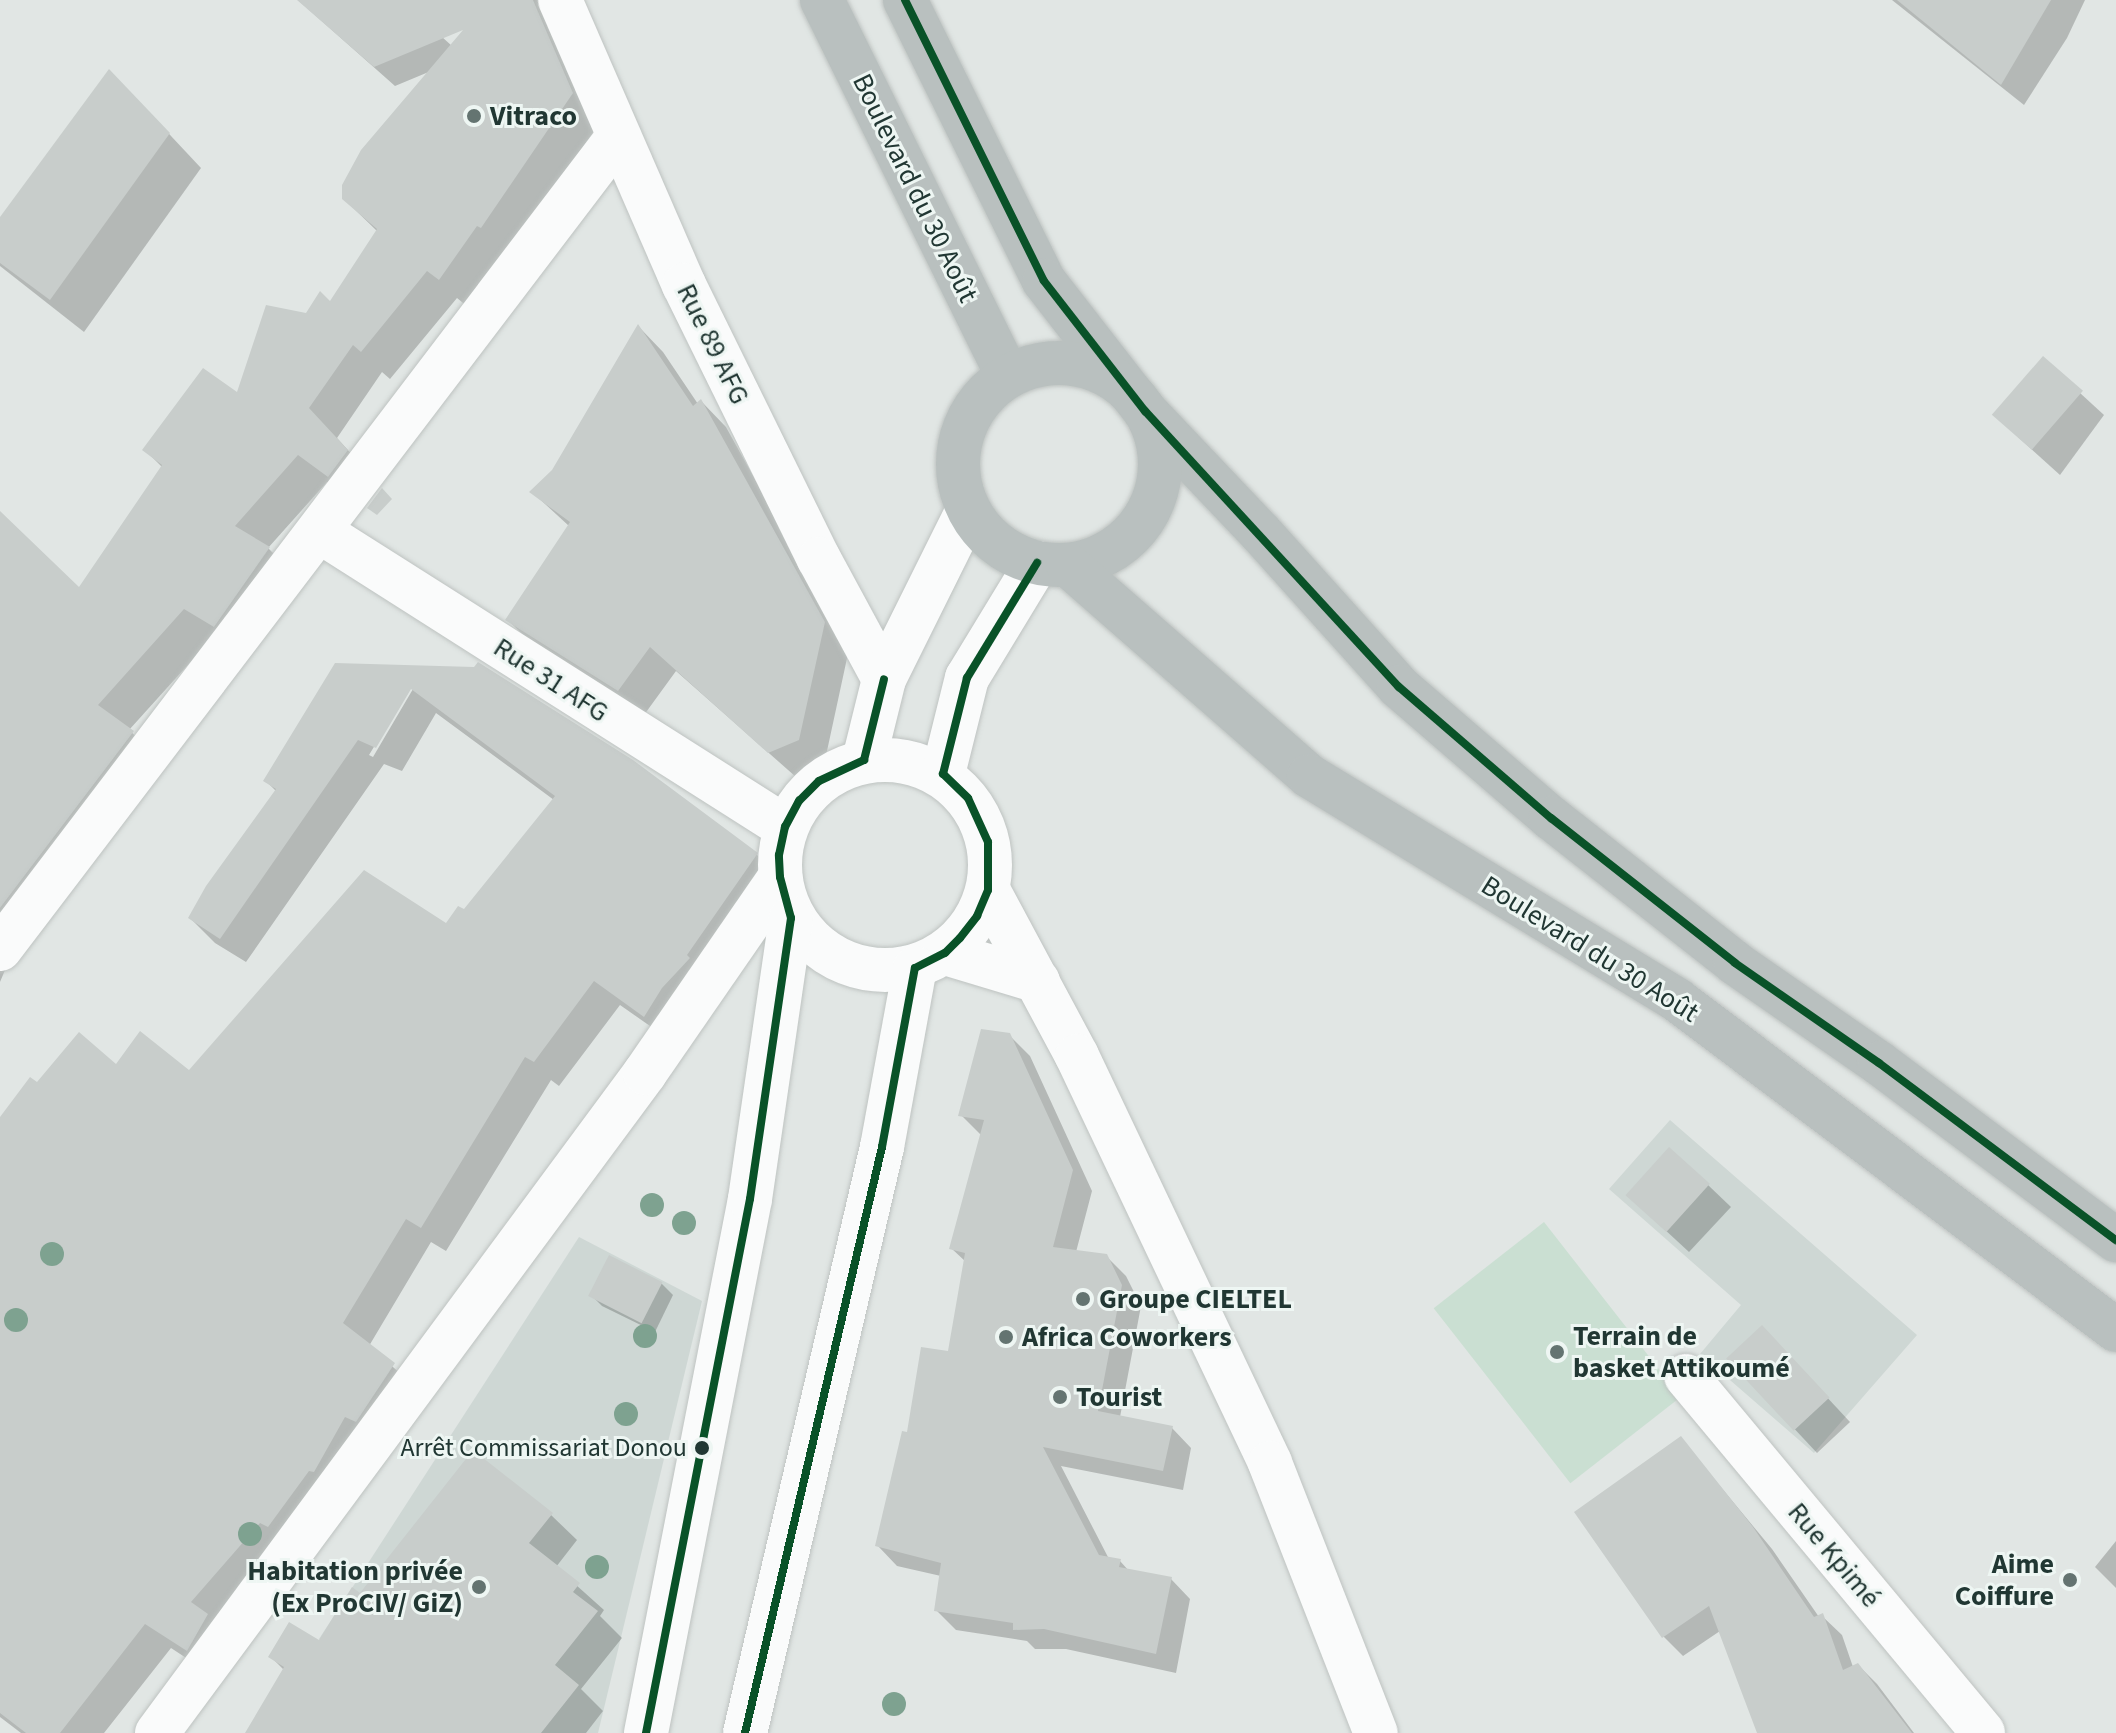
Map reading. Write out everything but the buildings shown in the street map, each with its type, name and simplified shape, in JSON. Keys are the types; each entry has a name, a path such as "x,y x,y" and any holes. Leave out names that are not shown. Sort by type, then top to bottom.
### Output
{"highway":[{"name":"Boulevard du 30 Août","path":"822,0 1007,375"},
{"path":"905,0 1044,281 1145,411 1158,438 1161,468 1156,496 1142,522 1122,544 1096,559 1052,564 1009,552 986,534 968,510 958,479 958,446 968,415 989,389 1007,375 1044,363 1083,365 1120,383 1145,411 1260,532 1399,687 1539,808 1735,963 1879,1063 2116,1240"},
{"name":"Boulevard du 30 Août","path":"1052,564 1309,776 1677,1000 2116,1330"}],"street":[{"name":"Rue 89 AFG","path":"560,0 684,285 819,559 884,679"},
{"path":"0,949 618,137"},
{"path":"864,760 884,679 968,510"},
{"name":"Rue 31 AFG","path":"319,531 785,827"},
{"path":"943,774 967,678 1052,564"},
{"path":"646,1733 750,1199 791,918 780,877 779,855 785,827 799,801 832,772 864,760 898,759 943,774 968,798 988,842 988,890 977,916 930,960 879,1161 745,1733"},
{"path":"157,1733 645,1073 780,877"},
{"path":"988,890 1038,981 1270,1463 1376,1733"},
{"path":"791,918 840,960 871,971 930,960 1038,981"},
{"name":"Rue Kpimé","path":"1686,1376 1983,1733"}],"shaded area":[{"path":"1670,1120 1917,1335 1814,1453 1700,1354 1741,1305 1609,1189"},
{"path":"579,1237 702,1301 598,1733 478,1733 319,1639"}],"green space":[{"name":"Terrain de basket Attikoumé","path":"1544,1222 1681,1397 1570,1483 1434,1308"}],"transit line":[{"path":"905,0 1044,281 1145,411 1399,687 1551,818 1735,963 1879,1063 2116,1240"},
{"path":"745,1733 882,1147 915,968 945,953 960,938 977,916 988,890 988,842 968,798 943,774 967,678 1037,563"},
{"path":"646,1733 750,1199 791,918 780,877 779,855 785,827 799,801 819,781 864,760 884,679"}],"place":[{"name":"Vitraco","path":"474,116"},
{"name":"Groupe CIELTEL","path":"1083,1299"},
{"name":"Africa Coworkers","path":"1006,1337"},
{"name":"Terrain de basket Attikoumé","path":"1557,1352"},
{"name":"Tourist","path":"1060,1397"},
{"name":"Arrêt Commissariat Donou","path":"702,1448"},
{"name":"Aime Coiffure","path":"2070,1580"},
{"name":"Habitation privée (Ex ProCIV/ GiZ)","path":"479,1587"}]}
